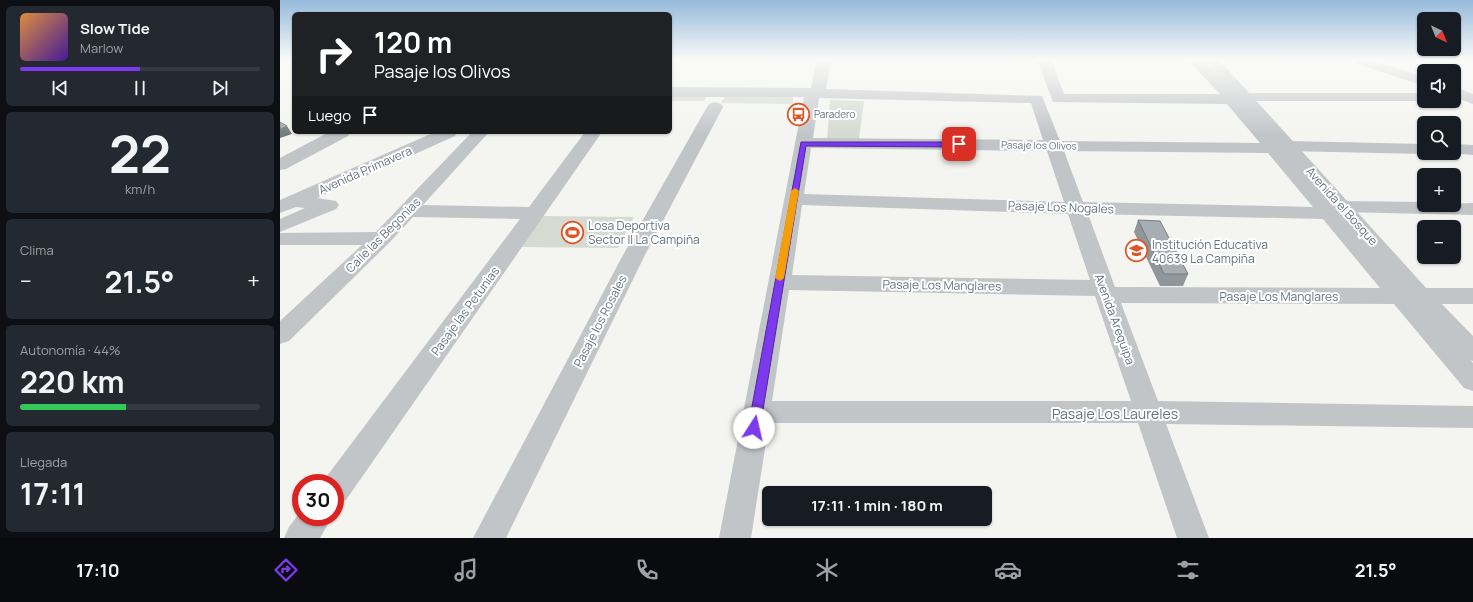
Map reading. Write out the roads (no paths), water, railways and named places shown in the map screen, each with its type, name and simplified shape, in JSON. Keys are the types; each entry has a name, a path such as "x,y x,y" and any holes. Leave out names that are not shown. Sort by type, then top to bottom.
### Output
{"street":[{"path":"735,538 803,143 817,85"},
{"name":"Avenida Arequipa","path":"1046,85 1053,145 1193,538"},
{"path":"1226,85 1233,91"},
{"path":"1229,85 1411,296 1473,381"},
{"path":"672,92 815,93 1047,99 1233,91 1417,98"},
{"path":"1461,94 1471,98"},
{"name":"Pasaje los Rosales","path":"488,538 634,254 715,107"},
{"path":"280,165 338,134"},
{"name":"Avenida Primavera","path":"287,204 444,134"},
{"name":"Calle las Begonias","path":"280,335 382,238 479,134"},
{"name":"Pasaje las Petunias","path":"344,478 593,134"},
{"name":"Pasaje los Olivos","path":"803,143 1417,149"},
{"path":"1461,149 1473,150"},
{"name":"Pasaje Los Nogales","path":"793,199 1075,208 1337,210 1473,209"},
{"path":"280,226 329,204 287,204"},
{"name":"Avenida el Bosque","path":"1337,210 1396,266 1381,266 1411,296"},
{"path":"408,211 536,213"},
{"path":"280,239 382,238"},
{"name":"Pasaje Los Manglares","path":"779,282 1105,292 1473,296"},
{"path":"1411,296 1473,352"},
{"name":"Pasaje Los Laureles","path":"757,412 1148,412 1473,417"},
{"path":"300,538 309,526"}],"place":[{"name":"Paradero","path":"798,114"},
{"name":"Losa Deportiva Sector II La Campiña","path":"573,232"},
{"name":"Institución Educativa 40639 La Campiña","path":"1137,251"}]}
